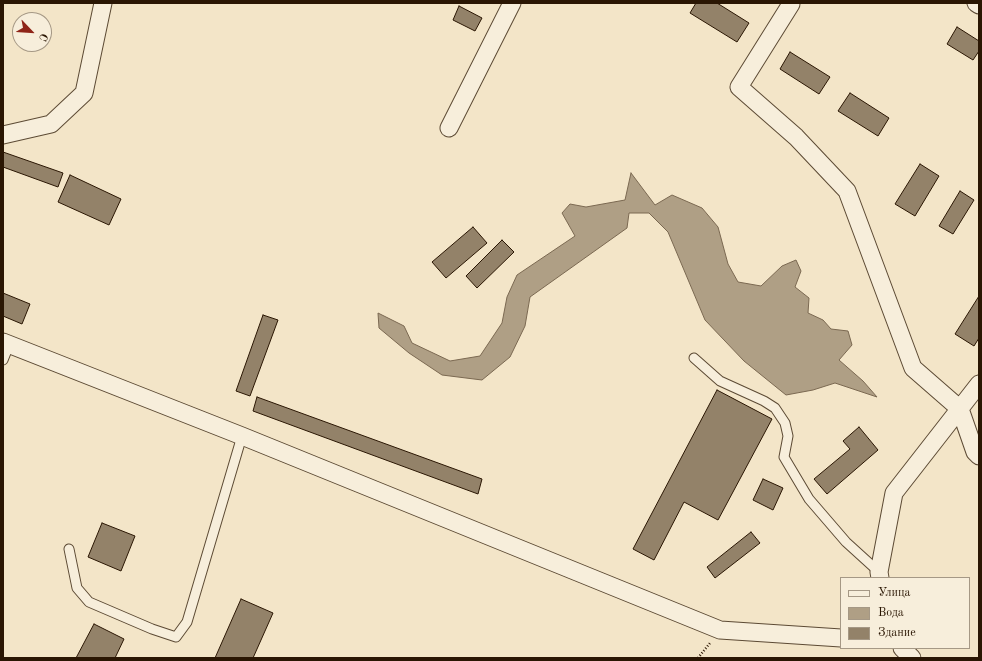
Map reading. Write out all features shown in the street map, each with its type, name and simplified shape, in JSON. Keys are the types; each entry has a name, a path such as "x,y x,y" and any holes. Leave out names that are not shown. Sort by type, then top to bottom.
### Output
{"street":[{"path":"3,135 51,124 84,92 103,3"},
{"path":"449,128 512,3"},
{"path":"790,3 791,4 739,87 796,137 847,191 913,368 960,409 975,452 979,456"},
{"path":"5,349 242,436 720,630 840,638"},
{"path":"879,575 894,493 979,384"},
{"path":"903,649 912,658"}],"lane":[{"path":"694,358 720,381 764,401 775,408 785,423 788,436 784,457 809,499 846,542 879,575"},
{"path":"69,549 77,588 89,602 152,629 176,637 187,622 242,436"}],"water":[{"path":"631,173 655,205 672,195 702,208 718,227 728,264 738,282 761,286 782,266 796,260 801,271 795,287 809,298 808,313 823,320 831,329 848,331 852,345 839,360 863,381 877,397 835,383 813,390 786,395 744,361 705,320 668,232 649,213 629,213 627,228 530,297 525,326 510,357 482,380 442,375 409,353 379,328 378,313 404,326 412,343 450,361 480,356 502,323 507,297 517,275 575,236 562,213 570,204 586,207 625,200"}],"building":[{"path":"696,3 717,3 749,23 737,42 690,13"},
{"path":"459,6 482,18 475,31 453,20"},
{"path":"957,27 979,41 979,51 973,60 947,44"},
{"path":"790,52 830,77 819,94 780,69"},
{"path":"850,93 889,118 878,136 838,111"},
{"path":"3,152 63,173 58,187 3,167"},
{"path":"920,164 939,176 915,216 895,204"},
{"path":"70,175 121,199 109,225 58,202"},
{"path":"960,191 974,200 953,234 939,226"},
{"path":"473,227 487,243 446,278 432,262"},
{"path":"502,240 514,252 477,288 466,276"},
{"path":"3,293 30,304 22,324 3,316"},
{"path":"979,296 979,338 974,346 955,334"},
{"path":"263,315 278,320 250,396 236,391"},
{"path":"717,390 772,419 718,520 684,502 654,560 633,549"},
{"path":"257,397 482,479 478,494 253,411"},
{"path":"859,427 878,450 827,494 814,479 850,449 843,441"},
{"path":"763,479 783,488 773,510 753,500"},
{"path":"102,523 135,536 121,571 88,557"},
{"path":"751,532 760,543 715,578 707,567"},
{"path":"241,599 273,613 253,658 215,658"},
{"path":"94,624 124,639 115,658 76,658"}]}
